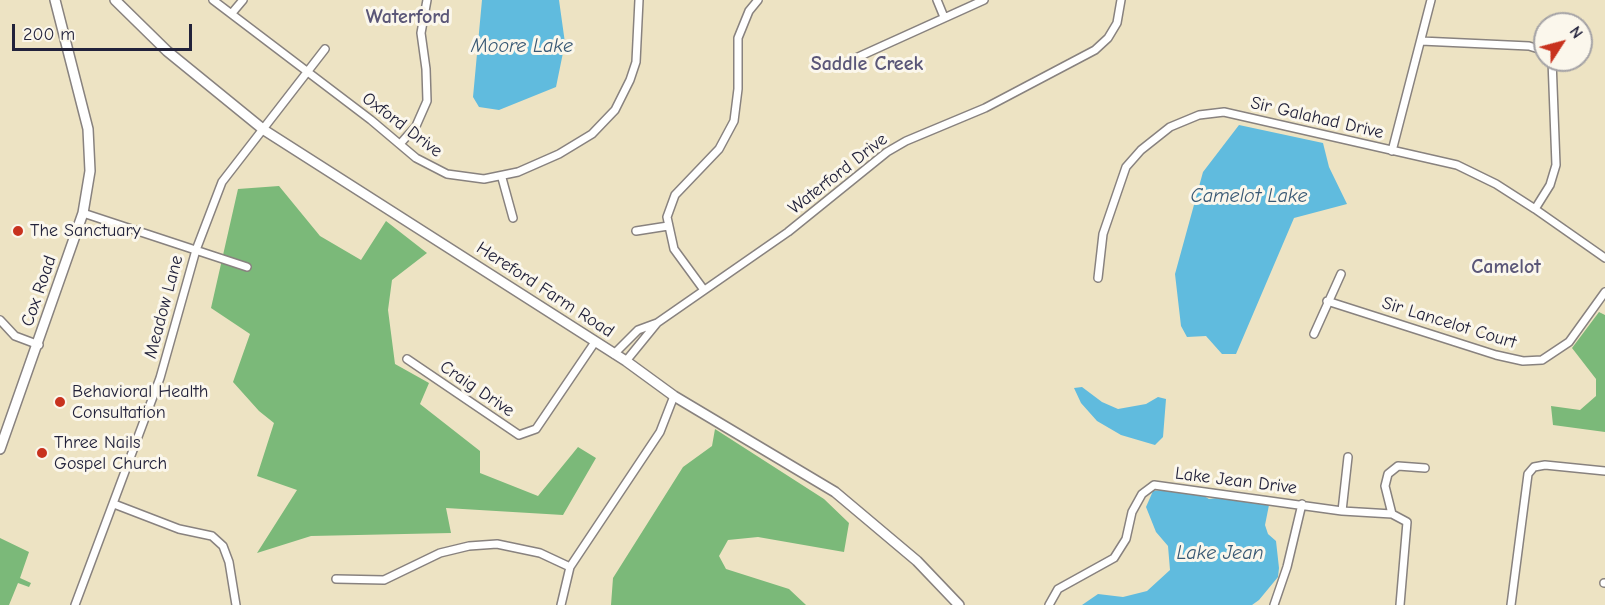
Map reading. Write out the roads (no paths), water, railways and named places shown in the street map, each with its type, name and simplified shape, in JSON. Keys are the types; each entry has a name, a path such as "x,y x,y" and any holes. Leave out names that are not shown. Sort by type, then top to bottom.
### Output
{"street":[{"name":"Cox Road","path":"0,449 39,345 83,213 90,171 88,129 55,0"},
{"name":"Hereford Farm Road","path":"115,0 167,51 264,130 626,361 674,396 835,492 917,561 959,605"},
{"name":"Oxford Drive","path":"213,0 371,120 416,158 447,174 484,179 502,178 538,165 578,144 592,134 615,110 636,62 639,0"},
{"path":"232,13 243,0"},
{"path":"400,144 416,126 427,101 426,69 421,33 427,0"},
{"path":"704,290 675,249 667,217 675,195 719,149 734,121 738,89 738,38 749,11 758,0"},
{"path":"937,0 944,17"},
{"path":"836,67 984,0"},
{"name":"Waterford Drive","path":"626,361 657,323 788,232 887,152 985,108 1095,50 1108,38 1117,22 1121,0"},
{"path":"1392,151 1431,0"},
{"path":"1420,41 1533,47"},
{"name":"Meadow Lane","path":"75,605 160,378 196,250 222,182 326,50"},
{"path":"1535,208 1550,185 1556,165 1552,72"},
{"name":"Sir Galahad Drive","path":"1098,278 1103,234 1126,167 1141,150 1170,127 1199,115 1224,112 1457,165 1496,184 1535,208 1605,258"},
{"path":"502,178 513,218"},
{"path":"83,213 247,267"},
{"path":"636,231 668,226"},
{"path":"1314,334 1341,274"},
{"name":"Sir Lancelot Court","path":"1327,301 1522,361 1542,360 1569,342 1605,292"},
{"path":"0,320 15,336 39,345"},
{"name":"Waterford Drive","path":"614,354 638,330 657,323"},
{"path":"638,330 644,337"},
{"name":"Craig Drive","path":"407,358 519,435 536,429 594,342"},
{"path":"561,605 570,567 660,432 674,396"},
{"path":"1342,511 1348,457"},
{"path":"1511,605 1528,474 1534,467 1545,465 1605,471"},
{"path":"1392,514 1385,486 1388,474 1398,466 1425,468"},
{"name":"Lake Jean Drive","path":"1049,605 1058,589 1114,558 1126,539 1132,512 1142,494 1154,485 1342,511 1392,514 1407,522 1400,605"},
{"path":"114,504 179,529 212,536 223,546 229,562 236,605"},
{"path":"1274,605 1287,567 1302,504"},
{"path":"336,579 384,580 440,553 469,546 497,544 540,553 570,567"}],"water":[{"name":"Moore Lake","path":"482,0 559,0 565,43 556,87 499,110 479,107 473,97"},
{"name":"Camelot Lake","path":"1239,125 1323,143 1329,167 1347,204 1294,218 1236,354 1222,354 1206,336 1187,337 1181,326 1175,274 1203,172"},
{"path":"1082,387 1102,402 1118,409 1146,404 1158,397 1166,399 1163,437 1155,445 1121,435 1097,421 1081,403 1074,388"},
{"name":"Lake Jean","path":"1153,491 1204,496 1209,499 1269,505 1265,525 1268,534 1276,541 1279,568 1278,577 1259,600 1252,605 1082,605 1098,594 1123,597 1147,591 1170,570 1168,546 1156,532 1146,507"}],"place":[{"name":"The Sanctuary","path":"18,231"},
{"name":"Behavioral Health Consultation","path":"60,402"},
{"name":"Three Nails Gospel Church","path":"42,453"}],"district":[{"name":"Waterford","path":"408,17"},
{"name":"Saddle Creek","path":"867,64"},
{"name":"Camelot","path":"1506,267"}]}
